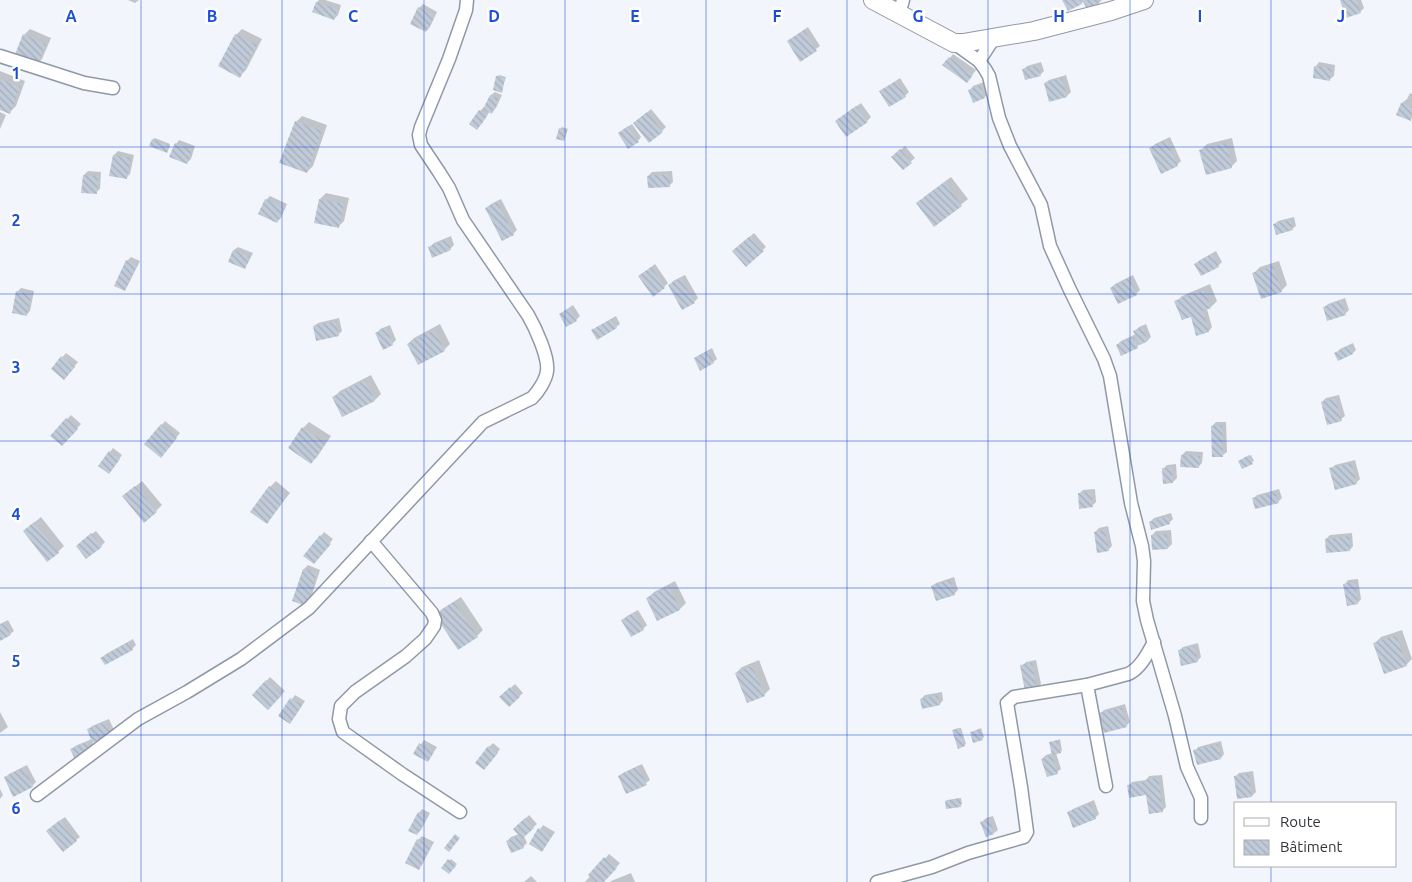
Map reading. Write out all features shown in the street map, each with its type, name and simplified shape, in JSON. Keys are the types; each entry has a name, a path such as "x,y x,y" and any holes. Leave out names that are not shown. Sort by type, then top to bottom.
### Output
{"main road":[{"path":"873,0 901,7 954,43 1034,31 1144,0"}],"street":[{"path":"37,795 138,719 241,659 309,608 484,422 527,402 536,394 546,376 548,369 536,330 528,314 463,220 449,188 421,145 419,135 421,127 449,59 468,0"},
{"path":"979,61 994,38"},
{"path":"954,43 979,61 989,76 999,118 1010,146 1041,205 1050,246 1104,359 1110,376 1131,503 1142,546 1144,561 1143,601 1176,716 1187,767 1200,798 1201,818"},
{"path":"0,56 84,83 113,88"},
{"path":"371,541 432,613 435,620 434,626 425,640 406,656 354,692 341,706 339,719 343,732 460,812"},
{"path":"878,882 932,867 968,853 1024,837 1027,832 1007,703 1014,697 1087,686 1133,672 1149,652 1154,642"},
{"path":"1087,686 1106,786"}],"building":[{"path":"1062,0 1080,0 1082,4 1068,11"},
{"path":"1082,0 1097,0 1099,5 1088,11"},
{"path":"1340,0 1356,0 1361,13 1346,18"},
{"path":"316,2 338,9 334,20 312,12"},
{"path":"418,7 435,16 426,32 410,24"},
{"path":"804,30 817,51 800,62 787,41"},
{"path":"23,34 46,45 36,67 14,57"},
{"path":"235,34 257,45 240,78 218,66"},
{"path":"949,57 973,75 967,83 942,65"},
{"path":"1037,65 1041,76 1025,80 1022,69"},
{"path":"1314,66 1332,68 1330,81 1313,78"},
{"path":"496,76 505,78 502,93 493,90"},
{"path":"1062,78 1067,97 1049,102 1044,83"},
{"path":"0,79 20,87 10,114 0,110"},
{"path":"896,81 906,97 889,107 879,91"},
{"path":"980,85 985,98 973,103 968,90"},
{"path":"490,95 499,99 492,114 483,109"},
{"path":"1401,103 1412,107 1411,121 1396,115"},
{"path":"856,106 868,122 846,137 835,121"},
{"path":"479,110 487,116 477,130 469,124"},
{"path":"647,112 663,132 649,143 633,123"},
{"path":"295,121 322,131 307,173 279,163"},
{"path":"628,126 639,142 628,149 618,133"},
{"path":"559,128 567,131 564,141 556,139"},
{"path":"152,139 170,146 167,153 149,146"},
{"path":"1166,140 1178,166 1161,174 1149,148"},
{"path":"175,143 192,150 187,164 169,157"},
{"path":"1226,143 1232,168 1206,175 1199,150"},
{"path":"900,149 912,163 903,170 891,157"},
{"path":"113,155 131,158 127,179 109,176"},
{"path":"669,174 670,187 648,188 647,176"},
{"path":"83,175 98,176 97,194 81,193"},
{"path":"945,182 962,206 934,227 916,203"},
{"path":"265,199 284,208 277,223 258,214"},
{"path":"319,199 344,204 339,228 314,223"},
{"path":"497,202 514,235 502,241 485,208"},
{"path":"1290,220 1293,230 1276,235 1273,224"},
{"path":"750,236 764,251 746,267 732,251"},
{"path":"447,239 451,250 432,258 428,247"},
{"path":"233,250 250,257 245,269 228,262"},
{"path":"1212,254 1219,267 1201,276 1194,264"},
{"path":"126,260 137,265 125,291 114,286"},
{"path":"1273,266 1282,292 1261,299 1252,273"},
{"path":"651,267 665,288 653,297 638,276"},
{"path":"681,278 695,303 682,310 668,285"},
{"path":"1129,278 1137,295 1118,304 1110,288"},
{"path":"1204,290 1211,308 1203,311 1209,332 1196,336 1191,317 1182,320 1174,301"},
{"path":"16,291 31,294 27,316 12,313"},
{"path":"1341,301 1346,315 1327,321 1323,307"},
{"path":"569,308 577,321 566,327 559,314"},
{"path":"612,319 617,328 597,340 591,330"},
{"path":"336,321 339,336 316,341 313,326"},
{"path":"1142,327 1148,341 1140,345 1133,331"},
{"path":"386,328 393,345 383,350 375,333"},
{"path":"434,330 445,351 418,365 407,344"},
{"path":"1133,337 1138,348 1121,356 1116,345"},
{"path":"1349,346 1353,354 1338,361 1334,353"},
{"path":"708,351 714,363 700,371 694,358"},
{"path":"61,356 75,367 64,380 51,369"},
{"path":"365,380 375,401 342,417 332,397"},
{"path":"1335,398 1342,421 1327,425 1321,402"},
{"path":"66,418 78,429 62,446 50,436"},
{"path":"161,424 177,438 161,458 144,444"},
{"path":"1222,425 1223,457 1212,457 1211,426"},
{"path":"302,427 326,443 311,464 288,448"},
{"path":"109,451 120,459 109,474 98,466"},
{"path":"1181,455 1200,456 1199,468 1180,467"},
{"path":"1249,455 1253,464 1242,469 1238,461"},
{"path":"1351,463 1357,484 1335,490 1329,468"},
{"path":"1162,468 1172,468 1173,483 1163,484"},
{"path":"135,486 157,512 144,523 122,496"},
{"path":"269,486 285,499 267,524 250,512"},
{"path":"1091,492 1093,507 1079,509 1078,493"},
{"path":"1275,492 1279,503 1255,509 1252,498"},
{"path":"1168,516 1170,524 1151,530 1149,522"},
{"path":"34,522 59,553 47,562 23,531"},
{"path":"1105,530 1109,551 1097,553 1094,532"},
{"path":"91,533 102,547 86,559 76,546"},
{"path":"1167,534 1168,549 1152,550 1151,535"},
{"path":"320,535 331,544 314,564 303,556"},
{"path":"1349,536 1350,551 1326,553 1325,539"},
{"path":"303,569 317,573 306,606 292,601"},
{"path":"950,580 955,595 936,601 931,586"},
{"path":"1355,582 1358,604 1347,606 1343,584"},
{"path":"669,586 680,610 657,621 646,598"},
{"path":"454,602 478,637 458,650 435,615"},
{"path":"634,613 644,630 631,637 621,620"},
{"path":"4,623 11,635 0,641 0,625"},
{"path":"1396,635 1407,666 1384,674 1373,643"},
{"path":"129,642 133,650 105,665 100,658"},
{"path":"1194,646 1198,662 1181,666 1178,650"},
{"path":"1032,663 1037,689 1025,691 1020,665"},
{"path":"752,666 765,696 747,703 735,673"},
{"path":"266,680 282,695 268,710 252,695"},
{"path":"510,687 520,697 509,707 499,697"},
{"path":"938,695 940,705 922,709 920,699"},
{"path":"290,698 302,705 290,724 278,716"},
{"path":"1122,707 1127,727 1104,733 1099,713"},
{"path":"105,722 111,735 92,743 87,729"},
{"path":"959,728 965,746 958,749 952,730"},
{"path":"980,729 983,740 973,743 970,732"},
{"path":"1058,740 1061,753 1052,755 1049,742"},
{"path":"87,742 95,761 79,768 70,749"},
{"path":"419,743 434,752 428,762 413,754"},
{"path":"1218,744 1221,759 1197,765 1193,750"},
{"path":"488,746 498,753 484,770 475,763"},
{"path":"1052,755 1058,774 1047,777 1041,759"},
{"path":"638,766 647,785 626,794 618,776"},
{"path":"24,768 33,787 13,797 4,777"},
{"path":"1249,774 1252,797 1237,799 1234,776"},
{"path":"1158,778 1163,812 1149,814 1146,795 1129,798 1127,785"},
{"path":"960,798 961,807 946,809 945,801"},
{"path":"1090,803 1096,819 1073,828 1067,812"},
{"path":"418,812 427,817 417,835 408,831"},
{"path":"525,818 534,828 522,839 513,829"},
{"path":"989,819 994,834 986,837 980,822"},
{"path":"60,820 77,841 63,852 46,831"},
{"path":"538,828 552,836 542,852 529,844"},
{"path":"455,834 460,838 449,852 444,848"},
{"path":"519,836 524,848 511,853 506,841"},
{"path":"417,839 431,846 419,870 405,863"},
{"path":"604,857 617,868 604,882 596,882 588,875"},
{"path":"448,859 456,866 449,874 441,868"}]}
